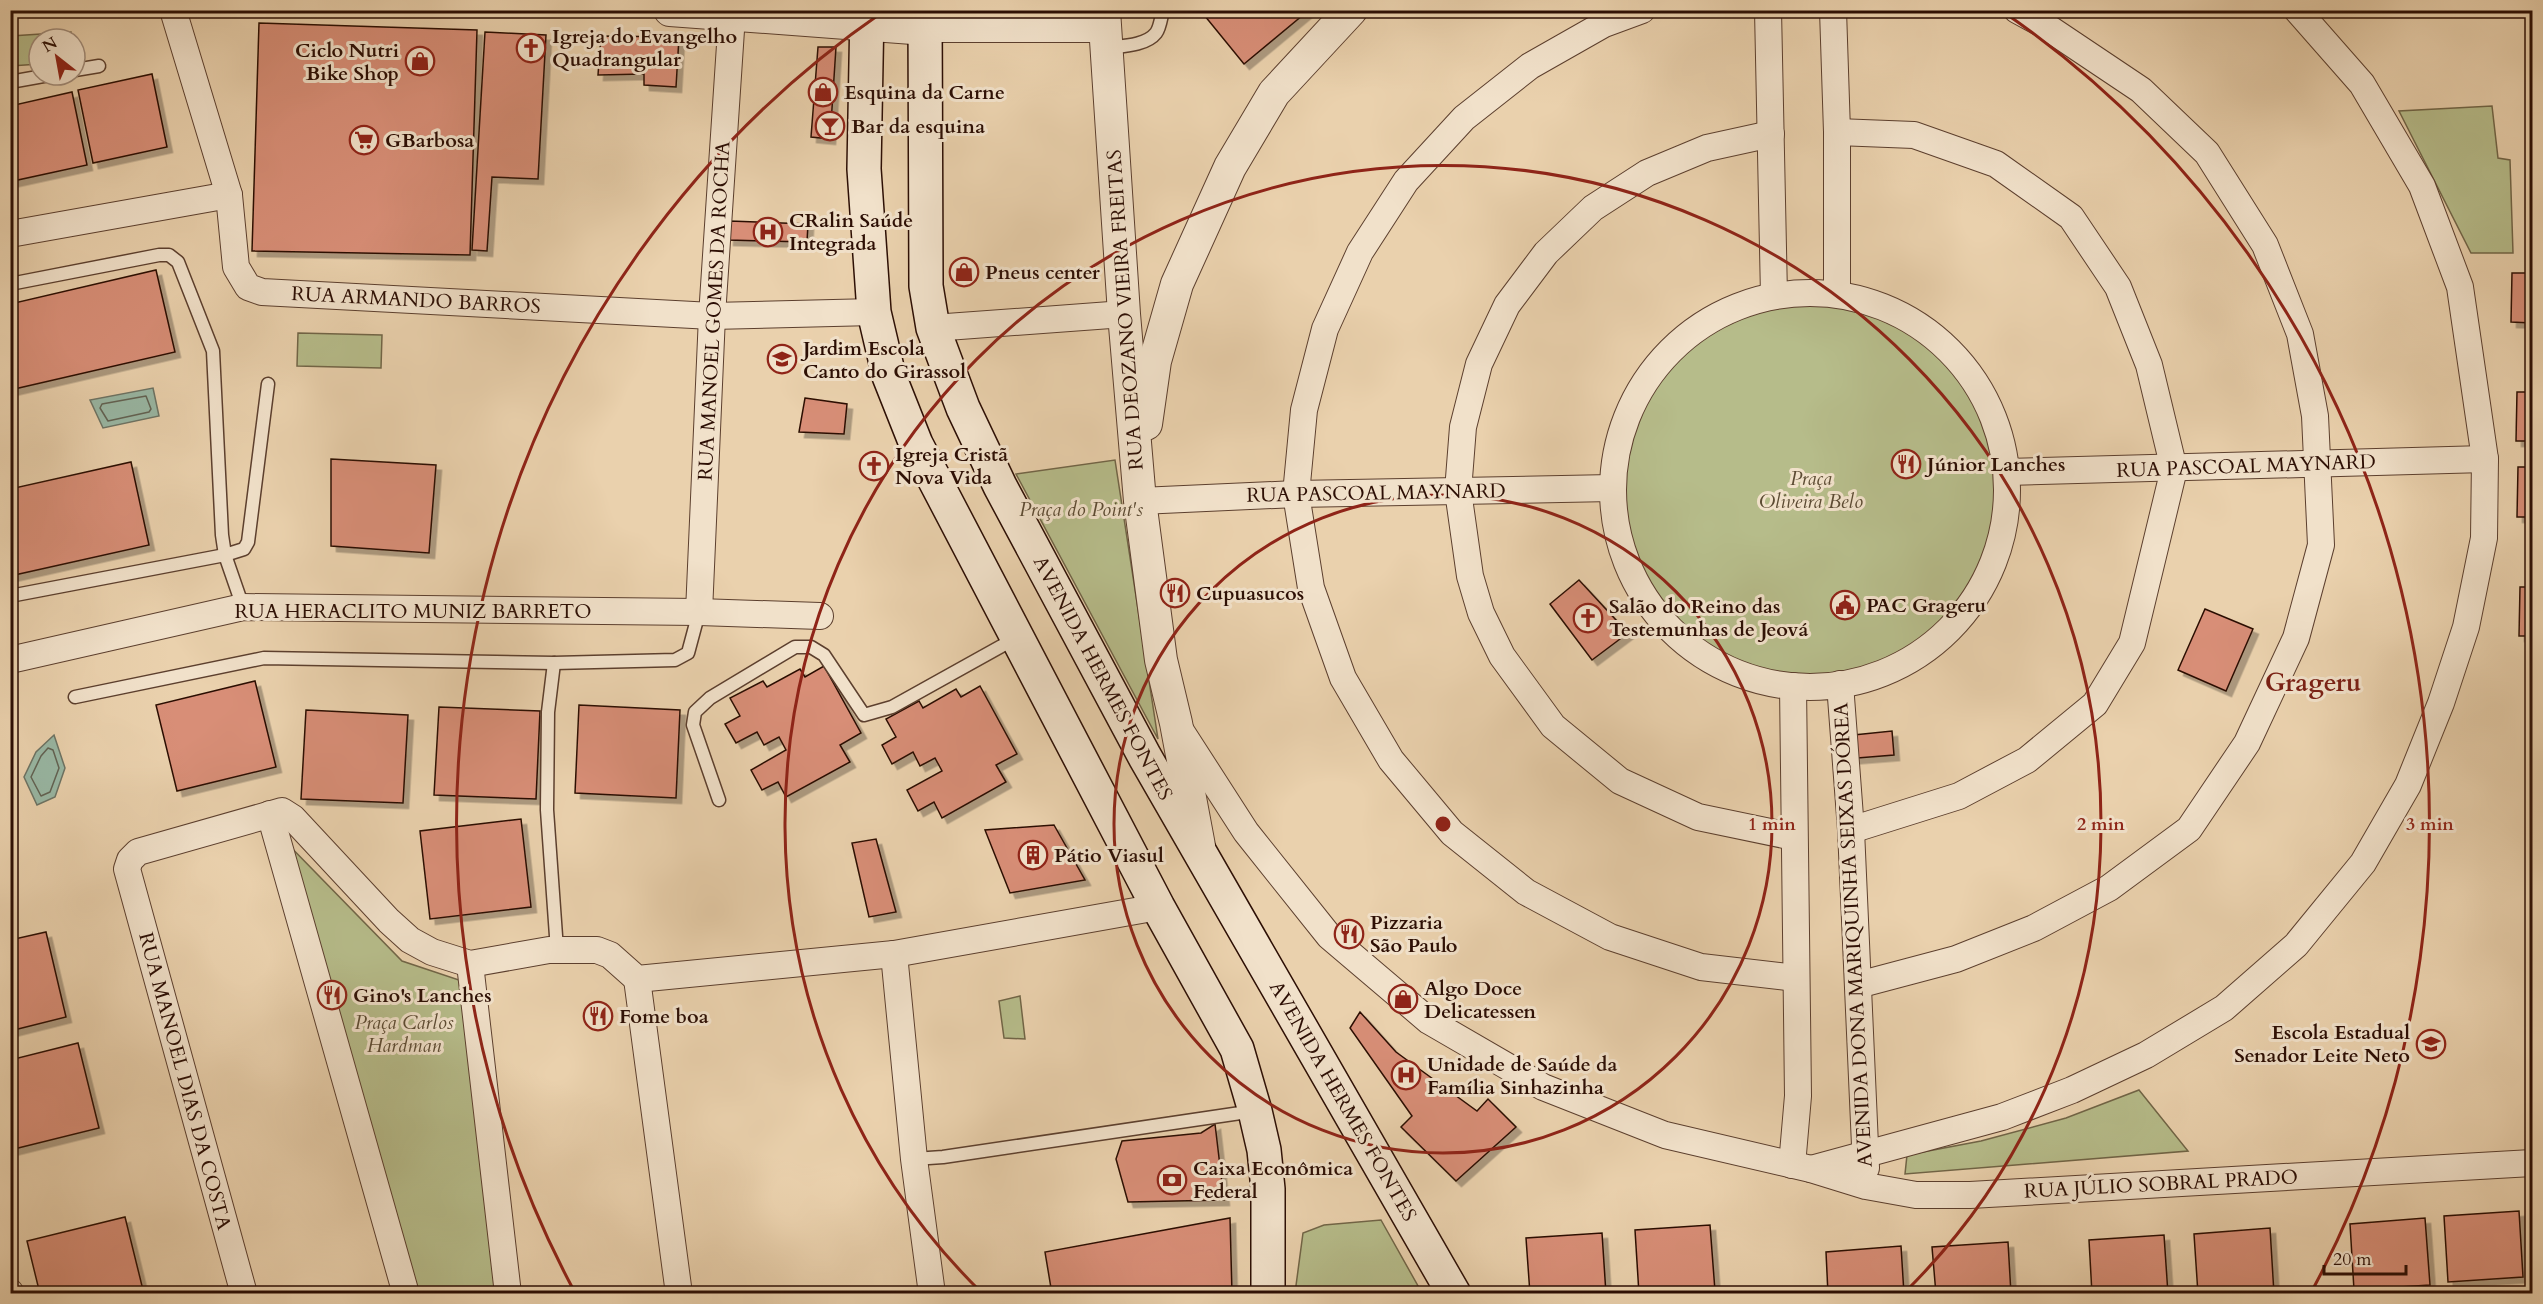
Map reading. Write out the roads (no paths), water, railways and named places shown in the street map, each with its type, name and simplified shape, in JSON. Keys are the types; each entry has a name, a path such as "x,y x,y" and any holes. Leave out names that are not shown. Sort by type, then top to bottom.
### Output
{"main road":[{"path":"866,17 864,169 874,312 889,375 916,444 1158,907 1237,1049 1256,1111 1264,1150 1268,1189 1268,1293"},
{"name":"AVENIDA HERMES FONTES","path":"925,20 926,286 933,328 963,408 1000,486 1145,757 1454,1293"}],"street":[{"name":"RUA ARMANDO BARROS","path":"173,10 229,195 236,267 248,287 262,292 712,315 874,312"},
{"path":"670,10 1104,29"},
{"path":"1139,493 1155,361 1177,284 1230,167 1274,93 1351,10"},
{"path":"1642,10 1604,24 1530,66 1464,118 1406,181 1360,252 1325,329 1304,410 1296,494 1311,588 1343,678 1391,760 1452,833 1527,892 1610,937 1701,967 1796,978"},
{"path":"1768,10 1774,296"},
{"path":"1833,10 1837,132 1837,294"},
{"path":"1858,985 1956,959 2034,928 2109,888 2189,829 2247,743 2296,638 2321,545 2315,416 2301,334 2265,245 2207,153 2142,90 2017,10"},
{"path":"1793,686 1798,1096 1802,1167 1866,1153 2002,1117 2072,1090 2146,1055 2224,1008 2296,945 2363,863 2408,785 2441,703 2466,627 2484,538 2485,459 2460,287 2422,186 2362,84 2297,10"},
{"name":"RUA MANOEL GOMES DA ROCHA","path":"699,612 712,315 733,13"},
{"name":"RUA DEOZANO VIEIRA FREITAS","path":"1104,29 1139,493 1161,660 1176,723 1200,856"},
{"path":"1837,132 1914,135 1996,164 2071,217 2118,287 2149,365 2175,469 2132,643 2095,704 2027,760 1959,796 1851,830"},
{"path":"1771,134 1707,148 1647,173 1593,208 1545,253 1507,306 1479,364 1462,427 1458,491 1470,576 1481,613 1502,656 1553,726 1620,781 1698,817 1794,837"},
{"path":"10,234 229,195"},
{"path":"1837,294 1880,304 1920,325 1954,353 1980,388 1999,429 2007,472 2005,521 1991,568 1965,611 1930,646 1887,670 1840,684 1793,686 1745,676 1701,655 1663,623 1635,583 1618,537 1612,488 1621,435 1643,385 1678,344 1723,313 1774,296 1837,294"},
{"path":"933,328 1124,314"},
{"name":"RUA PASCOAL MAYNARD","path":"2007,472 2485,459"},
{"name":"RUA PASCOAL MAYNARD","path":"1139,493 1296,494 1612,488"},
{"name":"RUA HERACLITO MUNIZ BARRETO","path":"10,660 243,607 699,612 820,616"},
{"name":"AVENIDA DONA MARIQUINHA SEIXAS DÓREA","path":"1840,684 1851,830 1866,1186"},
{"name":"RUA JÚLIO SOBRAL PRADO","path":"1176,723 1246,832 1329,936 1430,1020 1543,1087 1665,1135 1802,1167 1866,1186 1916,1195 1970,1195 2532,1163"},
{"path":"406,1293 270,814 282,812 293,818 410,940 432,952 470,964 557,950 597,950 610,955 637,979 679,1293"},
{"name":"RUA MANOEL DIAS DA COSTA","path":"244,1293 127,869 130,860 138,852 270,814"},
{"path":"637,979 894,954 1158,907"},
{"path":"894,954 914,1159 932,1293"},
{"path":"470,964 508,1293"}],"lane":[{"path":"1104,29 1140,42 1158,31 1163,10"},
{"path":"87,68 99,66"},
{"path":"10,82 27,79"},
{"path":"10,284 159,255 169,255 178,262 213,351 225,555 243,607"},
{"path":"10,596 225,555 244,549 248,542 268,384"},
{"path":"75,697 264,658 554,663 659,662 680,659 688,653 699,612"},
{"path":"719,800 693,725 695,712 710,698 795,647 811,647 824,655 864,715 892,707 1017,638"},
{"path":"554,663 548,712 547,810 557,950"},
{"path":"914,1159 943,1157 1256,1111"}],"water":[{"path":"153,388 159,416 103,428 90,400"},
{"path":"54,735 65,768 55,797 37,805 24,777 36,752"}],"place":[{"name":"Igreja do Evangelho Quadrangular","path":"531,48"},
{"name":"Ciclo Nutri Bike Shop","path":"420,61"},
{"name":"Esquina da Carne","path":"823,92"},
{"name":"Bar da esquina","path":"830,126"},
{"name":"GBarbosa","path":"364,140"},
{"name":"CRalin Saúde Integrada","path":"768,232"},
{"name":"Pneus center","path":"964,272"},
{"name":"Jardim Escola Canto do Girassol","path":"782,359"},
{"name":"Júnior Lanches","path":"1906,464"},
{"name":"Igreja Cristã Nova Vida","path":"874,466"},
{"name":"Cupuasucos","path":"1175,593"},
{"name":"PAC Grageru","path":"1845,605"},
{"name":"Salão do Reino das Testemunhas de Jeová","path":"1588,618"},
{"name":"Pátio Viasul","path":"1033,855"},
{"name":"Pizzaria São Paulo","path":"1349,934"},
{"name":"Gino's Lanches","path":"332,995"},
{"name":"Algo Doce Delicatessen","path":"1403,999"},
{"name":"Fome boa","path":"598,1016"},
{"name":"Escola Estadual Senador Leite Neto","path":"2431,1044"},
{"name":"Unidade de Saúde da Família Sinhazinha","path":"1406,1075"},
{"name":"Caixa Econômica Federal","path":"1172,1180"}],"district":[{"name":"Grageru","path":"2313,682"}],"park label":[{"name":"Praça Oliveira Belo","path":"1811,490"},
{"name":"Praça do Point's","path":"1081,509"},
{"name":"Praça Carlos Hardman","path":"404,1034"}]}
